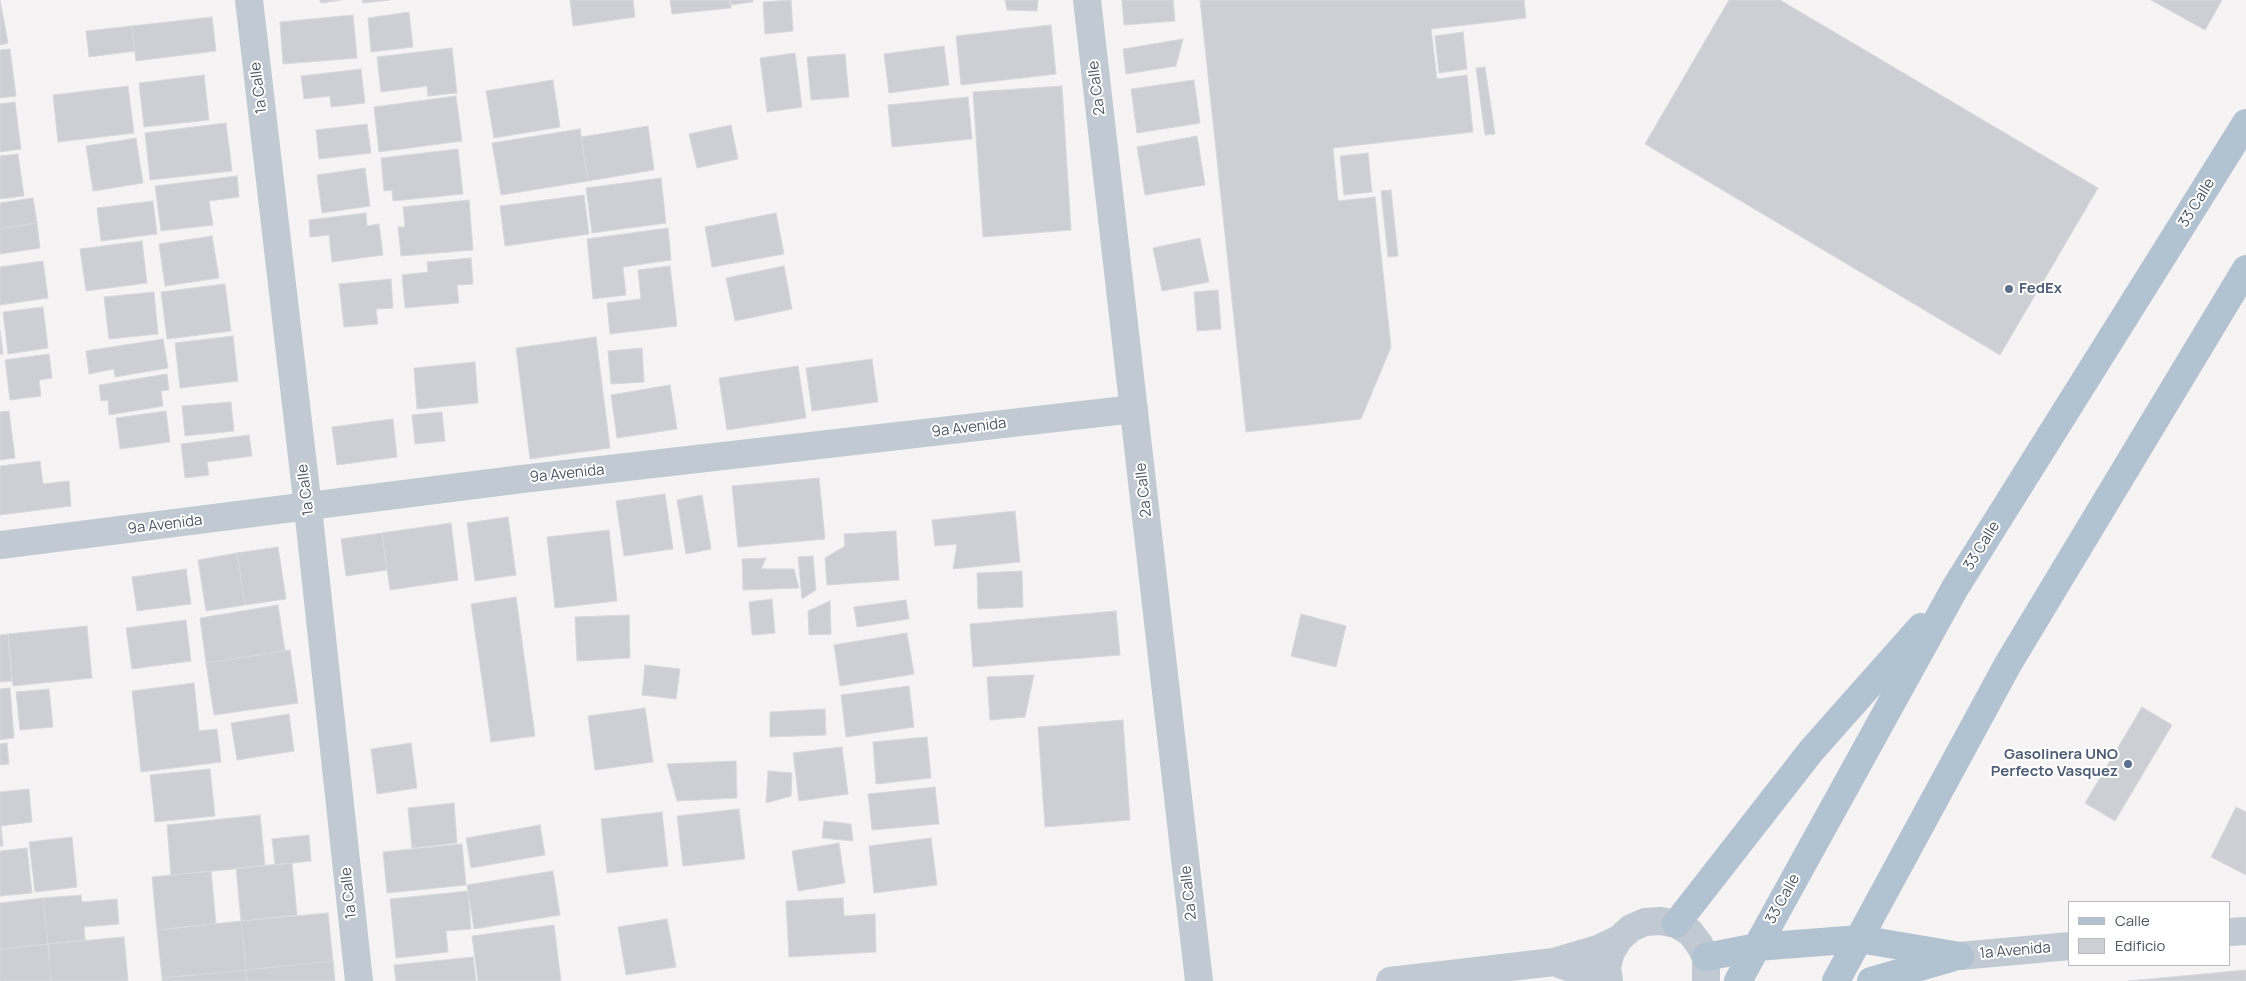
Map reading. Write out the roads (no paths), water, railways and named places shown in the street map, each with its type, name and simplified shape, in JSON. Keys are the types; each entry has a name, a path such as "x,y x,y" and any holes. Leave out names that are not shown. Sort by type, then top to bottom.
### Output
{"main road":[{"name":"33 Calle","path":"1738,981 1955,588 2246,123"},
{"path":"1836,981 2008,664 2246,269"},
{"path":"1676,924 1811,751 1955,588"},
{"path":"1706,969 1756,947 1859,939 1960,956"},
{"path":"1871,981 1960,956"}],"street":[{"name":"1a Calle","path":"249,0 308,508 359,981"},
{"name":"2a Calle","path":"1086,0 1199,981"},
{"name":"9a Avenida","path":"0,544 308,508 522,479 1134,408"},
{"path":"1609,981 1607,967 1611,952 1619,939 1631,928 1645,922 1661,921 1676,924 1690,932 1699,944 1706,969"},
{"path":"2231,932 2246,931"},
{"path":"1390,981 1554,962 1598,949 1619,939"},
{"name":"1a Avenida","path":"1960,956 2068,946"},
{"path":"1554,962 1576,970 1594,981"}],"place":[{"name":"FedEx","path":"2009,289"},
{"name":"Gasolinera UNO Perfecto Vasquez","path":"2128,764"}]}
